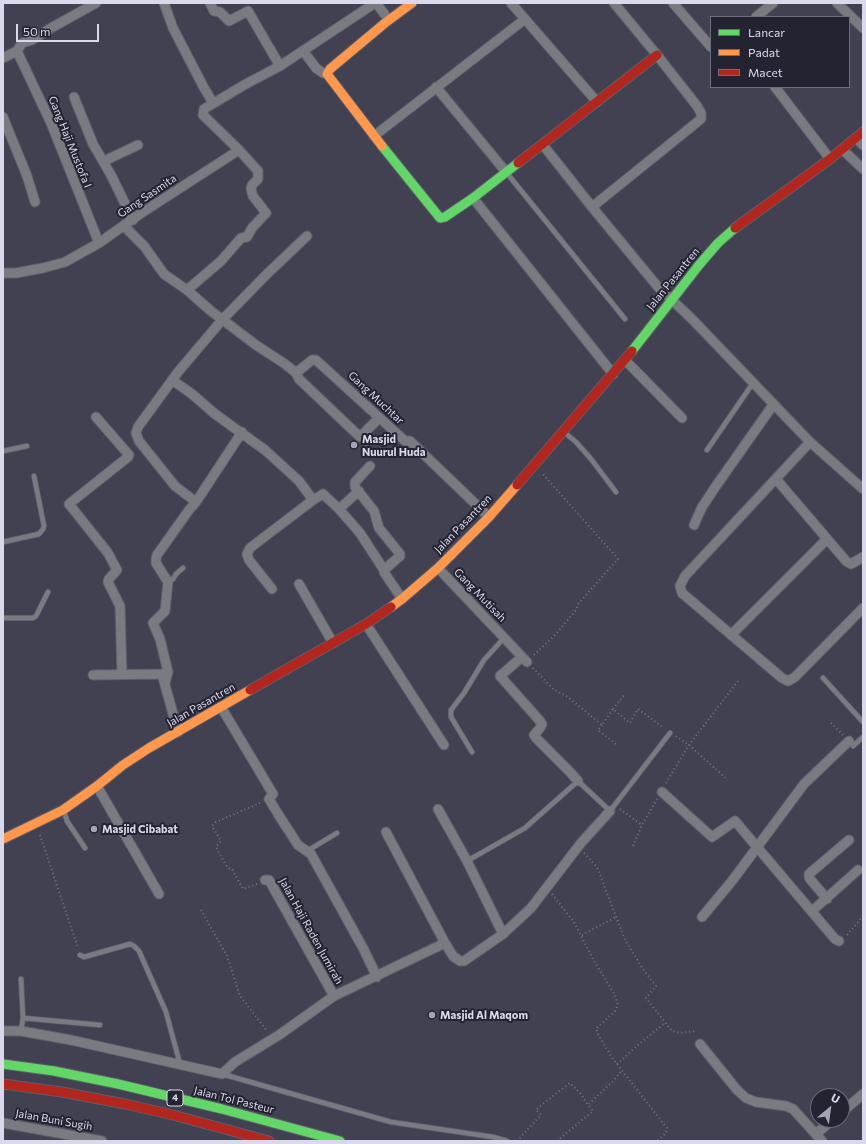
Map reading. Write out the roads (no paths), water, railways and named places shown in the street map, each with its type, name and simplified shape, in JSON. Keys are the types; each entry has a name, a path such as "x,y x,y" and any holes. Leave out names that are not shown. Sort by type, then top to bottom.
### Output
{"main road":[{"path":"412,3 330,69 327,74 374,136 440,218 445,217 473,198 657,55"},
{"name":"Jalan Pasantren","path":"4,839 63,810 130,760 149,748 366,624 402,599 438,568 489,517 625,360 671,300 718,243 739,225 830,159 860,135"},
{"name":"Jalan Tol Pasteur","path":"6,1064 54,1071 118,1084 222,1109 340,1141"},
{"name":"4","path":"7,1085 62,1092 125,1104 173,1115 269,1141"}],"street":[{"path":"3,58 17,51 22,43 32,40 96,3"},
{"path":"164,3 172,28 213,103"},
{"path":"210,3 214,11 220,12 229,21 248,11 280,66"},
{"path":"187,290 221,261 240,238 247,237 252,228 266,213 253,196 251,189 252,185 258,179 258,171 204,115 204,109 280,66 376,3 389,20"},
{"path":"512,3 597,102"},
{"path":"592,207 702,119 702,113 614,3"},
{"path":"673,3 710,46"},
{"path":"757,16 773,3"},
{"path":"840,4 863,28"},
{"path":"374,136 525,19"},
{"name":"Gang Haji Mustofa I","path":"17,51 51,123 99,243"},
{"path":"307,56 316,68 327,74"},
{"path":"436,87 506,172"},
{"path":"776,88 830,159"},
{"path":"74,97 94,144 133,220"},
{"path":"3,117 27,176 35,202"},
{"path":"860,135 863,145"},
{"path":"543,144 592,207 658,287 691,318 810,442 863,489"},
{"path":"104,161 138,145"},
{"path":"842,149 863,169"},
{"name":"Gang Sasmita","path":"3,273 16,273 65,262 99,243 239,150"},
{"path":"473,198 613,374"},
{"path":"124,226 144,246 164,274 187,290 222,320 256,346 296,373 299,379 360,437 379,418"},
{"path":"196,502 175,486 139,441 136,433 138,427 172,380 222,320 307,236"},
{"name":"Gang Muchtar","path":"296,373 312,360 316,360 405,441 410,441 489,517"},
{"path":"625,360 682,418"},
{"path":"172,380 192,394 215,414 265,450 298,481 313,500"},
{"path":"694,525 702,507 773,405"},
{"path":"96,417 129,455 69,504 108,553 117,570 108,582 120,606 122,674"},
{"path":"165,683 168,672 160,639 153,623 165,611 168,582 156,563 157,555 196,502 242,432"},
{"path":"810,442 685,576 680,586 682,593 782,678 788,681 795,677 863,608"},
{"path":"370,466 355,482 355,486 374,512 379,528 400,554 400,556 384,570"},
{"path":"776,479 846,561 851,564 863,558"},
{"path":"339,509 359,491"},
{"path":"272,589 247,557 248,552 267,535 323,494 339,509 360,533 402,599"},
{"path":"732,635 826,539"},
{"name":"Gang Mutisah","path":"438,568 524,659 500,676 542,724 534,735 536,738 563,764 578,782"},
{"path":"299,584 333,643"},
{"path":"366,624 444,745"},
{"path":"93,675 160,673 163,676 178,732"},
{"path":"221,707 273,794 269,799 298,845 311,854 314,859 363,948 377,977"},
{"path":"702,917 732,881 804,784 851,743"},
{"path":"97,786 159,894"},
{"path":"662,792 712,837 735,821 758,846 835,939 839,941"},
{"path":"386,832 446,943 454,956 460,961 464,961 503,934 531,908 578,847 613,808"},
{"path":"438,809 503,934"},
{"path":"827,898 810,879 809,874 849,840"},
{"path":"812,911 858,870"},
{"name":"Jalan Haji Raden Jumirah","path":"265,880 269,880 334,996"},
{"path":"3,1031 21,1031 71,1040 180,1066 222,1074 235,1062 279,1035 334,996 377,977 446,943"},
{"path":"700,1044 737,1090 746,1098 756,1102 781,1105 793,1109 822,1141"},
{"path":"850,1105 863,1094"},
{"name":"Jalan Buni Sugih","path":"3,1123 102,1141"},
{"path":"816,1134 823,1128"}],"lane":[{"path":"506,172 625,319"},
{"path":"707,450 753,383"},
{"path":"564,432 587,454 616,492"},
{"path":"3,451 26,446"},
{"path":"3,542 40,534 43,529 44,526 34,476"},
{"path":"168,582 174,579 176,574 183,568"},
{"path":"3,618 33,618 36,616 48,592"},
{"path":"472,752 451,717 451,710 464,693 484,660 504,638"},
{"path":"823,678 863,722"},
{"path":"466,861 525,828 578,782 613,808 670,733"},
{"path":"851,743 863,737"},
{"path":"63,810 67,821 85,848"},
{"path":"307,851 337,833"},
{"path":"80,955 84,958 130,944 134,946 139,952 166,1012 180,1066"},
{"path":"21,979 23,1018 21,1031"},
{"path":"23,1018 100,1025"},
{"path":"222,1074 391,1122 493,1137 507,1141"}],"place":[{"name":"Masjid Nuurul Huda","path":"354,445"},
{"name":"Masjid Cibabat","path":"94,829"},
{"name":"Masjid Al Maqom","path":"432,1015"}]}
